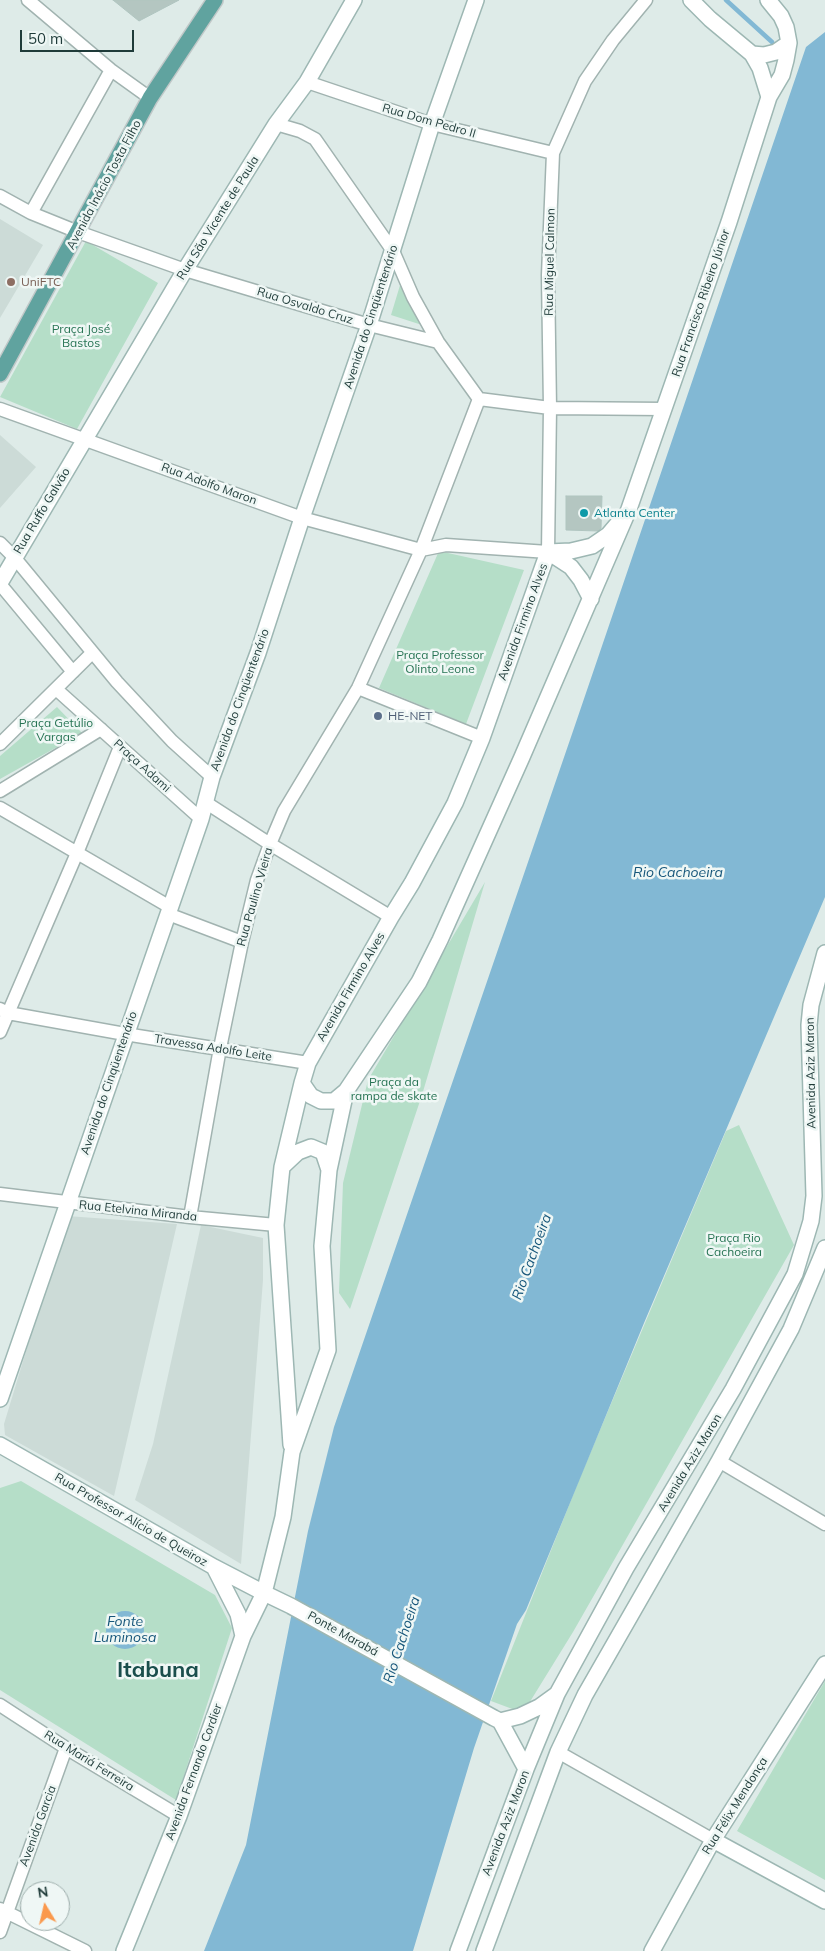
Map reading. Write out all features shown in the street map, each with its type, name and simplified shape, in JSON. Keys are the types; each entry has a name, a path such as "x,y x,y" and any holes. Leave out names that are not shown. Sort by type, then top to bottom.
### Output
{"main road":[{"name":"Avenida Inácio Tosta Filho","path":"0,374 150,98 215,0"},
{"name":"Rua São Vicente de Paula","path":"86,440 186,270 276,124 307,82 354,0"},
{"name":"Avenida do Cinqüentenário","path":"0,1398 201,819 212,777 258,653 302,518 369,325 432,124 476,0"},
{"path":"691,0 710,19 752,54 760,68 769,97"},
{"path":"752,54 764,55 776,52 789,43 786,27 781,16 768,0"},
{"name":"Rua Francisco Ribeiro Júnior","path":"591,599 629,509 729,222 769,97 782,75 789,43"},
{"name":"Rua Ruffo Galvão","path":"0,584 14,557 86,440"},
{"name":"Rua Francisco Ribeiro Júnior","path":"548,552 570,551 592,546 608,536 629,509"},
{"path":"548,552 571,567 581,580 591,599"},
{"name":"Avenida Firmino Alves","path":"292,1452 276,1225 282,1167 302,1083 308,1063 412,883 455,803 482,738 548,552"},
{"name":"Avenida Firmino Alves","path":"264,1593 283,1517 292,1452 328,1350 322,1246 330,1170 346,1091 419,982 465,887 591,599"},
{"name":"Avenida Aziz Maron","path":"458,1951 526,1769 557,1694 626,1568 733,1389 795,1274 812,1221 814,1196 809,1025 811,1005 825,953"},
{"path":"302,1083 311,1096 321,1101 334,1101 346,1091"},
{"path":"282,1167 298,1152 311,1147 323,1152 330,1170"},
{"name":"Avenida Aziz Maron","path":"484,1951 558,1752 585,1695 719,1461 791,1329 825,1248"},
{"name":"Rua Professor Alício de Queiroz","path":"0,1445 214,1567 264,1593"},
{"path":"214,1567 238,1614 243,1636"},
{"name":"Ponte Marabá","path":"264,1593 292,1606 497,1719"},
{"name":"Avenida Fernando Cordier","path":"124,1951 179,1816 243,1636 264,1593"},
{"name":"Rua Félix Mendonça","path":"652,1951 713,1840 825,1664"},
{"path":"526,1769 497,1719 531,1711 557,1694"},
{"path":"713,1840 825,1901"}],"street":[{"path":"28,0 111,70 150,98"},
{"name":"Rua Miguel Calmon","path":"548,552 550,408 548,276 553,153 585,81 613,40 646,0"},
{"path":"31,213 111,70"},
{"name":"Rua Dom Pedro II","path":"307,82 432,124 553,153"},
{"path":"276,124 300,130 316,139 393,251 413,297 438,342 479,399 550,408 664,409"},
{"path":"0,196 31,213 78,232 186,270"},
{"name":"Rua Osvaldo Cruz","path":"186,270 369,325 438,342"},
{"name":"Rua Paulino Vieira","path":"190,1217 220,1048 257,880 284,811 358,688 421,550 479,399"},
{"name":"Rua Adolfo Maron","path":"0,409 302,518 421,550"},
{"path":"0,544 14,557 92,653 172,741 212,777"},
{"path":"421,550 446,545 548,552"},
{"path":"0,584 73,672"},
{"path":"0,744 92,653"},
{"path":"358,688 482,738"},
{"name":"Praça Adami","path":"56,689 201,819"},
{"path":"0,791 100,729"},
{"path":"0,1032 4,1011 77,853 120,747"},
{"path":"206,802 270,844 391,917"},
{"path":"0,808 169,910 242,942"},
{"name":"Travessa Adolfo Leite","path":"4,1011 125,1034 308,1063"},
{"name":"Rua Etelvina Miranda","path":"0,1194 190,1217 276,1225"},
{"path":"719,1461 825,1524"},
{"name":"Rua Mariá Ferreira","path":"0,1705 66,1748 179,1816"},
{"name":"Avenida Garcia","path":"0,1932 4,1911 66,1748"},
{"path":"558,1752 713,1840"},
{"path":"4,1911 85,1951"}],"shaded area":[{"name":"UniFTC","path":"0,219 43,245 0,318"},
{"path":"0,435 36,467 0,508"},
{"path":"67,1216 177,1224 114,1496 5,1435 4,1424"},
{"path":"201,1225 263,1238 263,1280 241,1564 135,1500 153,1444"}],"green space":[{"name":"Praça José Bastos","path":"86,241 158,283 77,429 0,397"},
{"path":"401,282 422,325 391,315"},
{"name":"Praça Professor Olinto Leone","path":"439,551 524,570 466,724 379,688"},
{"name":"Praça Getúlio Vargas","path":"57,707 82,733 0,779 0,756"},
{"name":"Praça da rampa de skate","path":"485,882 422,1095 350,1309 339,1293 343,1183 368,1080"},
{"name":"Praça Rio Cachoeira","path":"739,1125 794,1245 573,1632 523,1713 491,1701 581,1475 726,1131"},
{"path":"21,1481 215,1595 232,1628 176,1800 0,1690 0,1488"},
{"path":"825,1681 825,1880 737,1831"}],"water":[{"name":"Rio Cachoeira","path":"825,32 825,897 644,1323 526,1610 517,1624 474,1748 413,1951 204,1951 246,1845 308,1531 334,1427 806,47"},
{"name":"Fonte Luminosa","path":"125,1611 139,1616 144,1630 139,1644 125,1649 111,1644 106,1630 111,1616"}],"building":[{"path":"113,0 179,0 139,21"},
{"name":"Atlanta Center","path":"566,496 602,496 601,528 598,531 566,530"}],"waterway":[{"path":"726,0 772,42"}],"place":[{"name":"UniFTC","path":"11,282"},
{"name":"Atlanta Center","path":"584,513"},
{"name":"HE-NET","path":"378,716"}],"district":[{"name":"Itabuna","path":"158,1670"}]}
